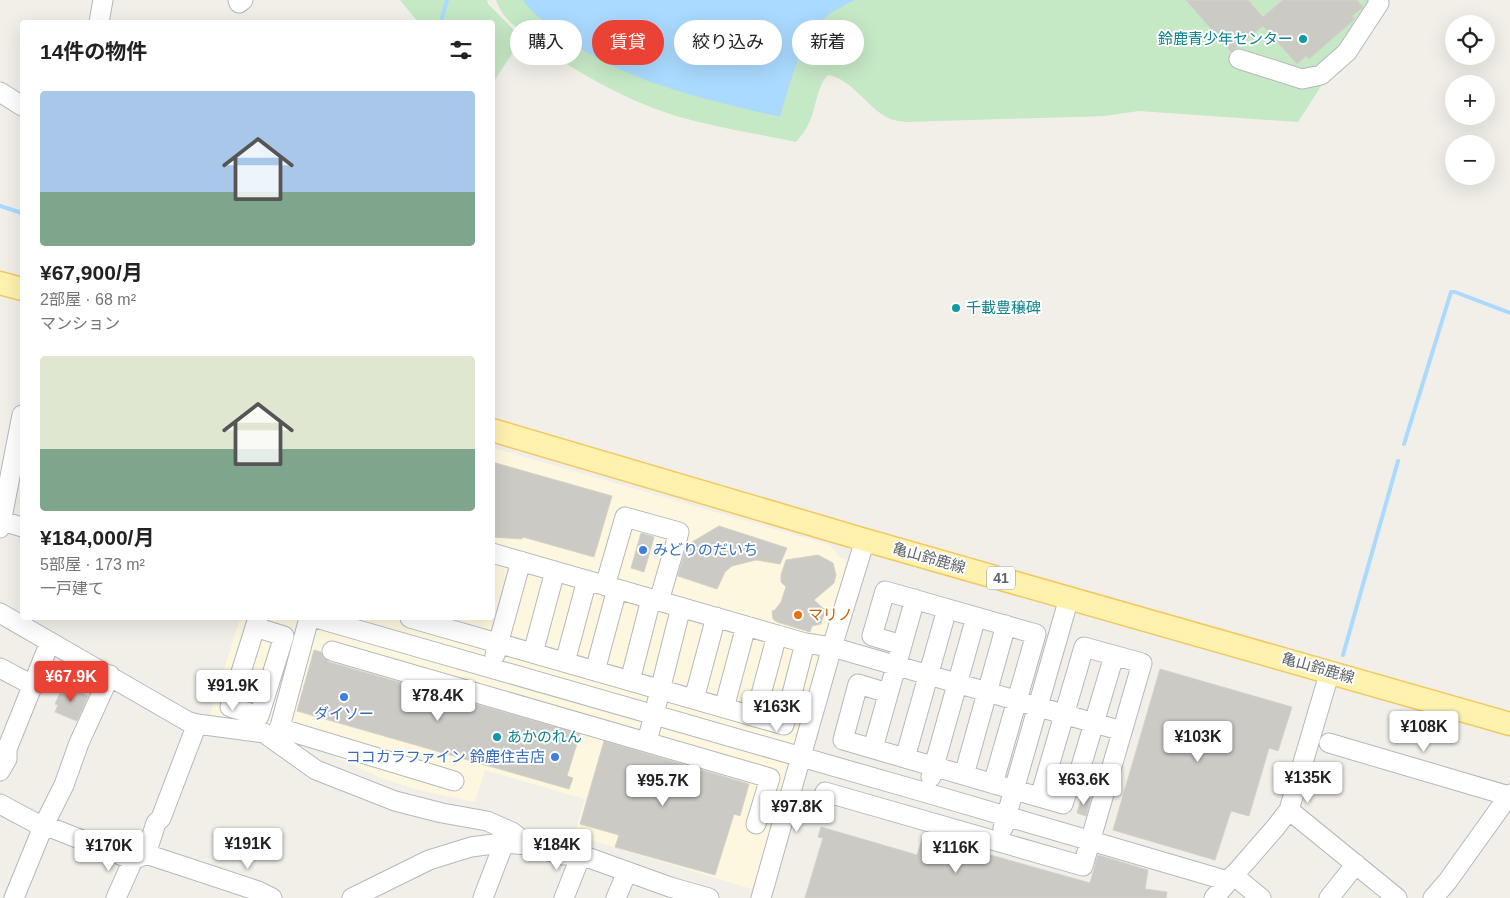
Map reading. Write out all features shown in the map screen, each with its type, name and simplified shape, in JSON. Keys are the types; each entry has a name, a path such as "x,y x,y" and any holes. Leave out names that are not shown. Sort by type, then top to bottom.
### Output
{"main road":[{"path":"0,283 20,288"},
{"name":"亀山鈴鹿線","path":"495,431 865,540 1510,724"}],"street":[{"path":"99,20 102,0"},
{"path":"238,0 239,3 243,0"},
{"path":"1239,59 1302,79 1321,75 1347,52 1379,3 1378,0"},
{"path":"0,92 20,105"},
{"path":"20,422 6,468 1,525 20,527"},
{"path":"595,671 625,517 679,532 655,600 630,681"},
{"path":"761,898 832,647 865,540"},
{"path":"495,554 805,643 832,647 1122,731"},
{"path":"484,695 521,561"},
{"path":"533,653 556,571"},
{"path":"565,662 587,580"},
{"path":"902,645 872,636 885,591 1036,634 993,784"},
{"path":"1000,842 1069,598"},
{"path":"873,748 915,599"},
{"path":"647,742 681,607"},
{"path":"905,758 947,608"},
{"path":"0,613 187,721 278,735 454,781"},
{"path":"694,699 716,617"},
{"path":"920,820 976,617"},
{"path":"278,735 308,620"},
{"path":"323,620 1090,841 1234,879 1261,898"},
{"path":"395,669 408,620"},
{"path":"424,620 471,626 498,643 784,725 805,643"},
{"path":"256,622 284,636 259,716 230,707 256,622"},
{"path":"964,775 1006,625"},
{"path":"724,708 746,626"},
{"path":"743,770 777,635"},
{"path":"0,771 7,759 7,728 34,686 50,642"},
{"path":"826,792 1083,866 1142,663 1084,647 1040,798"},
{"path":"332,651 770,778 756,824"},
{"path":"1077,780 1114,656"},
{"path":"0,668 34,686"},
{"path":"273,672 293,678"},
{"path":"1214,898 1234,879 1289,810 1330,672"},
{"path":"14,898 43,826 64,785 79,743 110,675"},
{"path":"888,693 858,684 843,740 1063,804 1071,779 1106,789"},
{"path":"116,898 160,818 197,724"},
{"path":"278,735 316,770 395,801 442,813 487,820 512,832 529,845"},
{"path":"1329,743 1510,795 1447,882 1433,898"},
{"path":"0,804 43,826 140,857 210,875 258,891 272,898"},
{"path":"1289,810 1397,898"},
{"path":"483,898 504,843"},
{"path":"352,898 377,894 429,860 472,847 504,843 529,845 562,855 581,855 626,872 668,892 709,898"},
{"path":"564,898 581,855"},
{"path":"1329,898 1356,864"},
{"path":"616,898 626,872"},
{"path":"0,892 10,898"}],"shaded area":[{"path":"495,449 830,545 840,557 847,560 755,890 574,835 585,799 485,770 475,802 415,789 381,778 340,759 296,730 210,715 239,620 495,620"}],"green space":[{"path":"400,0 487,0 488,4 510,26 510,57 495,80 495,20 416,20"},
{"path":"496,0 1388,0 1323,83 1298,122 1139,111 1104,116 906,122 886,117 850,86 836,77 828,75 821,85 808,126 796,142 683,118 627,97 568,65 582,65 582,20 510,20 510,22"}],"water":[{"path":"523,0 855,0 831,13 823,20 792,20 792,65 797,65 780,117 720,103 660,85 612,65 664,65 664,20 592,20 592,55 582,49 582,20 542,20"}],"building":[{"name":"鈴鹿青少年センター","path":"1186,0 1248,0 1263,17 1283,0 1357,0 1363,7 1352,16 1355,19 1309,59 1306,56 1297,64 1263,26 1231,52"},
{"path":"495,463 612,496 594,557 523,537 522,539 495,537"},
{"path":"719,526 787,548 780,564 756,560 732,566 725,572 717,589 678,576 685,551 692,542"},
{"name":"みどりのだいち","path":"641,533 654,537 644,572 631,568"},
{"path":"818,555 833,563 836,575 834,583 814,600 825,610 821,624 812,626 810,632 777,622 773,619 772,611 781,602 786,587 781,582 781,575 786,560"},
{"path":"314,650 321,652 329,662 580,734 567,776 573,778 569,789 297,711"},
{"path":"1160,669 1292,707 1278,751 1269,748 1249,816 1231,811 1215,860 1113,830"},
{"path":"65,686 88,696 77,721 55,712 58,705 55,704"},
{"path":"604,741 749,784 740,816 734,814 715,875 615,847 619,835 580,824"},
{"path":"1082,796 1091,798 1086,816 1077,813"},
{"path":"821,827 917,855 923,836 1090,883 1098,855 1148,870 1145,889 1167,892 1166,898 805,898 823,838 818,837"}],"waterway":[{"path":"442,20 447,0"},
{"path":"0,206 20,212"},
{"path":"1404,444 1451,292 1510,313"},
{"path":"1343,655 1398,461"}],"place":[{"name":"鈴鹿青少年センター","path":"1303,39"},
{"name":"千載豊穣碑","path":"956,308"},
{"name":"みどりのだいち","path":"643,550"},
{"name":"マリノ","path":"798,615"},
{"name":"ダイソー","path":"344,697"},
{"name":"あかのれん","path":"497,737"},
{"name":"ココカラファイン 鈴鹿住吉店","path":"555,757"}]}
